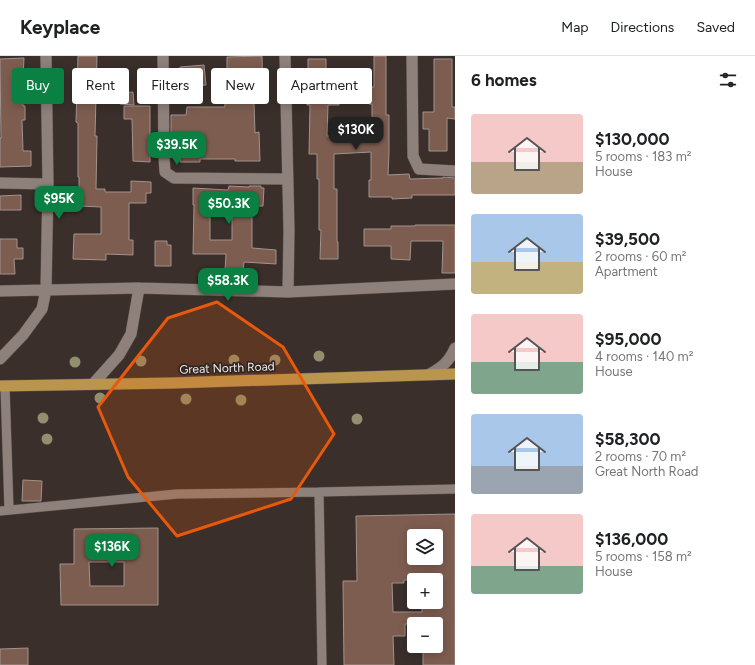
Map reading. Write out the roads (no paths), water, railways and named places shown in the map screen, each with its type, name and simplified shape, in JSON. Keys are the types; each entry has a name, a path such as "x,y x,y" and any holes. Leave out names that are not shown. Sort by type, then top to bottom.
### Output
{"highway":[{"name":"Great North Road","path":"3,386 173,383 455,374"}],"street":[{"path":"0,359 23,335 42,309 46,290 48,184 46,56"},
{"path":"163,56 165,172 174,178 288,178"},
{"path":"285,56 289,230 288,292"},
{"path":"412,56 413,156 418,169 455,171"},
{"path":"0,183 48,184"},
{"path":"0,291 139,288 288,292 455,284"},
{"path":"94,384 119,355 131,334 139,288"},
{"path":"430,374 444,365 455,348"}],"lane":[{"path":"3,386 5,510 177,494 455,489"},
{"path":"319,492 322,665"}]}
